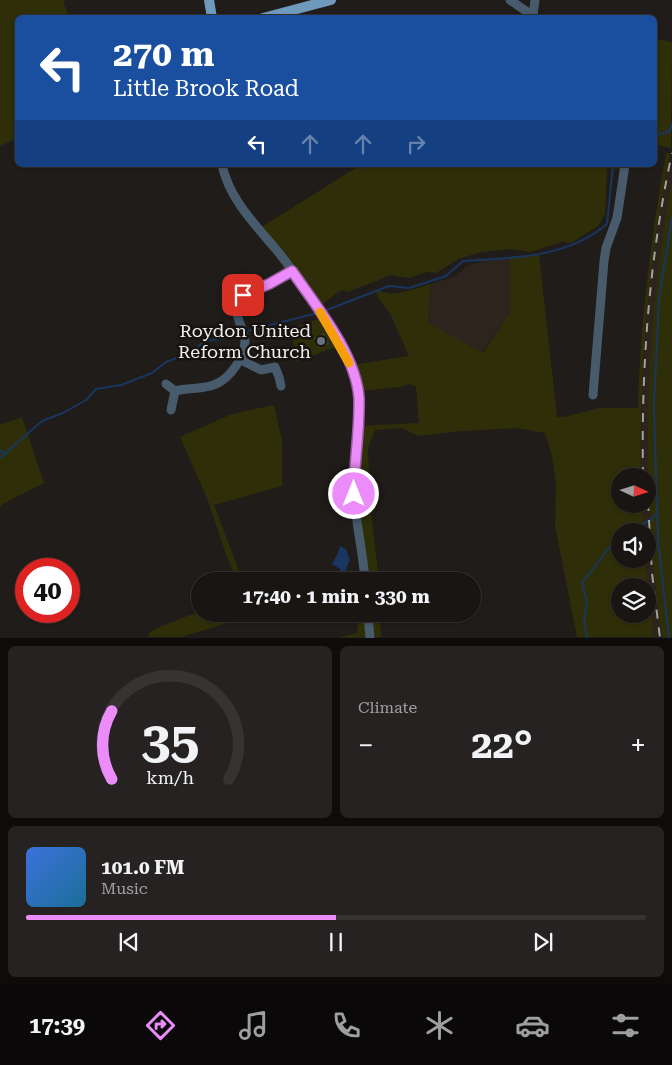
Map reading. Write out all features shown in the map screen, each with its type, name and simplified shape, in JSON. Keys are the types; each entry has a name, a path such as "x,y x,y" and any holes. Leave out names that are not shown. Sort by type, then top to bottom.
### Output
{"main road":[{"path":"209,0 212,15"},
{"path":"274,15 331,0"}],"street":[{"path":"510,0 532,15"},
{"path":"534,15 535,0"},
{"path":"223,167 228,184 240,206 292,271 336,338 351,366 359,398 354,494 364,572"},
{"path":"593,395 604,261 606,248 617,218 625,167"},
{"path":"175,391 186,388 210,387 218,384 228,376 239,359 245,342 238,322 238,303 243,295 269,284 292,271"},
{"path":"239,359 261,370 275,367 280,376 281,386"},
{"path":"166,384 175,391"},
{"path":"171,410 175,391"},
{"path":"369,622 370,638"}],"shaded area":[{"path":"0,0 67,0 63,1 68,15 15,15 15,139 0,146"},
{"path":"657,39 672,42 671,148 657,145"},
{"path":"671,152 672,180 658,275 649,393 650,468 641,468 642,388 650,270"},
{"path":"666,153 670,153 656,233 647,314 642,395 641,468 611,468 611,513 643,513 643,523 611,523 611,568 646,568 647,578 611,578 611,623 652,623 654,637 577,637 555,526 556,485 552,455 545,433 517,428 418,436 401,428 375,430 368,448 370,503 378,572 364,572 354,494 358,426 419,423 416,386 408,384 401,387 359,391 352,365 409,356 390,313 379,299 374,288 387,293 394,293 409,291 430,284 428,323 483,353 510,313 510,257 539,254 557,417 599,408 638,408 644,312 651,248"},
{"path":"357,167 623,167 623,170 607,168 605,215 598,226 571,243 562,242 530,252 512,249 482,252 458,259 436,273 427,272 409,278 391,275 348,292 343,290 318,307 262,227"},
{"path":"672,180 672,637 662,638 654,568 656,568 656,523 650,523 650,513 656,513 656,468 648,468 648,408 656,293"},
{"path":"510,257 510,313 482,353 428,323 430,284 456,276 467,266 490,259"},
{"path":"319,319 335,347 297,362 291,328"},
{"path":"274,405 282,441 282,486 214,505 240,572 233,572 207,498 180,437 232,414"},
{"path":"22,417 44,483 3,504 0,508 0,425"},
{"path":"643,513 650,513 650,523 643,523"},
{"path":"646,568 655,568 656,578 647,578"},
{"path":"656,580 662,637 654,637 652,623 656,623"},
{"path":"191,615 191,622 231,622 181,637 148,637 149,633"},
{"path":"358,622 380,622 381,637 338,638 357,633"}],"water":[{"path":"340,546 346,549 350,560 346,568 347,572 340,572 340,569 332,564"}],"building":[{"name":"Roydon United Reform Church","path":"324,333 329,344 319,348 314,338"}],"waterway":[{"path":"657,135 670,131 672,124"},
{"path":"324,311 389,286 409,288 446,276 463,261 520,257 557,250 575,244 607,224 613,167"},
{"path":"669,638 658,540 654,405 659,297 672,218"},
{"path":"247,331 317,313"},
{"path":"0,458 42,421 63,413 86,400 96,389 121,385 152,373 166,362 187,354 206,341 229,338 240,334"},
{"path":"0,450 6,454"},
{"path":"645,523 656,514"},
{"path":"587,638 584,623 587,602 582,583 611,545"}],"railway":[{"path":"643,468 643,395 648,314 657,233 672,153"},
{"path":"649,513 652,573 660,638"}],"slow traffic":[{"path":"320,312 349,363"}],"place":[{"name":"Roydon United Reform Church","path":"321,341"}],"route":[{"path":"243,295 286,276 292,271 317,307 344,352 351,366 359,398 354,494"}]}
